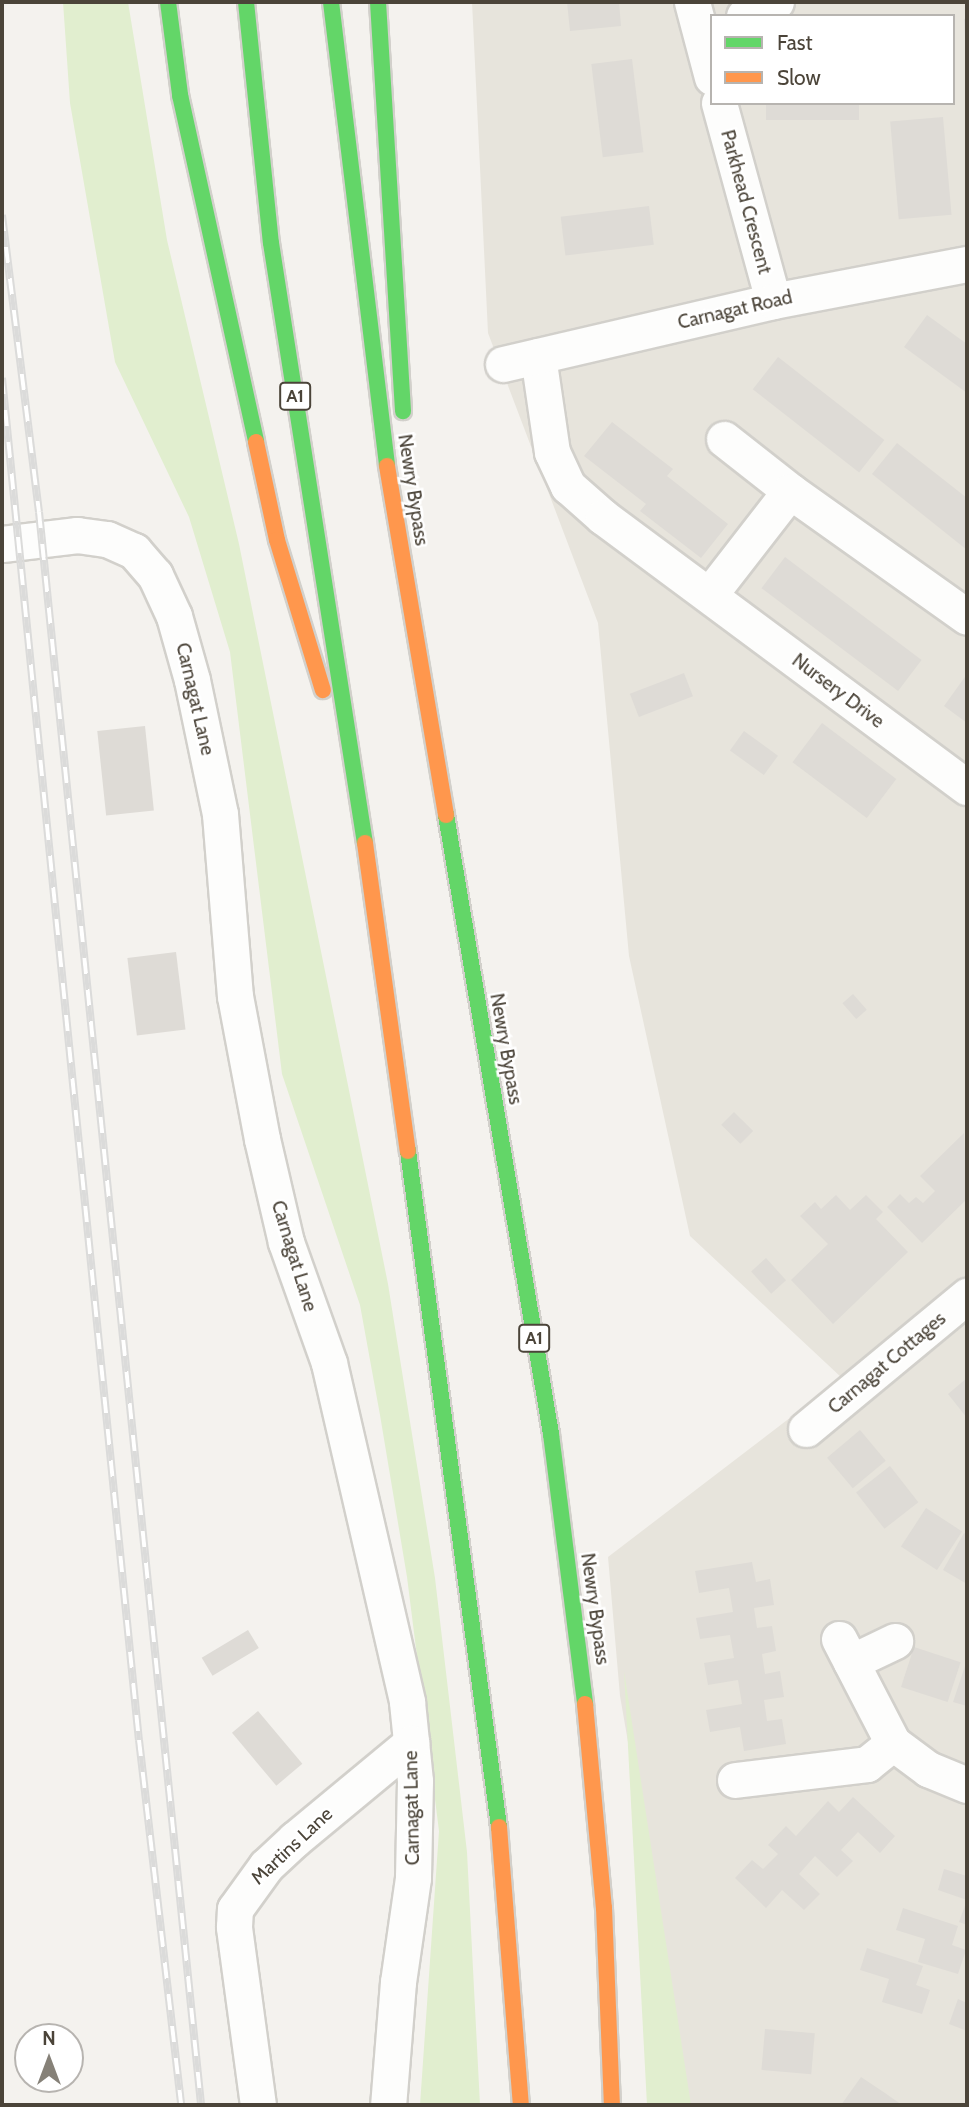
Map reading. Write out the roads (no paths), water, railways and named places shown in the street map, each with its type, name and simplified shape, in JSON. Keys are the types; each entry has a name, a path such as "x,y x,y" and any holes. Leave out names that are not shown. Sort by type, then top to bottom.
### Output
{"highway":[{"path":"167,2 180,95 277,540 296,610 357,789"},
{"name":"A1","path":"246,2 271,243 357,789 484,1708 508,1900 521,2105"},
{"name":"Newry Bypass","path":"331,2 386,458 555,1461 583,1678 595,1813 612,2105"},
{"path":"378,2 403,427"},
{"path":"404,454 405,577"}],"street":[{"path":"692,2 706,33 710,62"},
{"path":"749,14 776,2"},
{"name":"Parkhead Crescent","path":"720,105 773,300"},
{"name":"Carnagat Road","path":"503,364 773,300 967,264"},
{"name":"Nursery Drive","path":"538,356 552,452 568,486 603,517 967,787"},
{"path":"724,439 790,491 967,617"},
{"path":"710,594 790,491"},
{"name":"Carnagat Lane","path":"2,544 77,534 107,539 134,551 155,575 174,616 220,814 235,996 262,1139 286,1242 329,1363 360,1488 407,1702 411,1743 413,1878 398,1982 388,2105"},
{"name":"Carnagat Cottages","path":"806,1429 967,1296"},
{"path":"895,1641 845,1651 893,1743 928,1769 967,1785"},
{"name":"Martins Lane","path":"258,2105 234,1927 235,1909 266,1867 295,1839 411,1743"},
{"path":"735,1780 867,1764 893,1743"}],"railway":[{"path":"2,215 39,512 201,2105"},
{"path":"2,378 139,1740 181,2105"}]}
